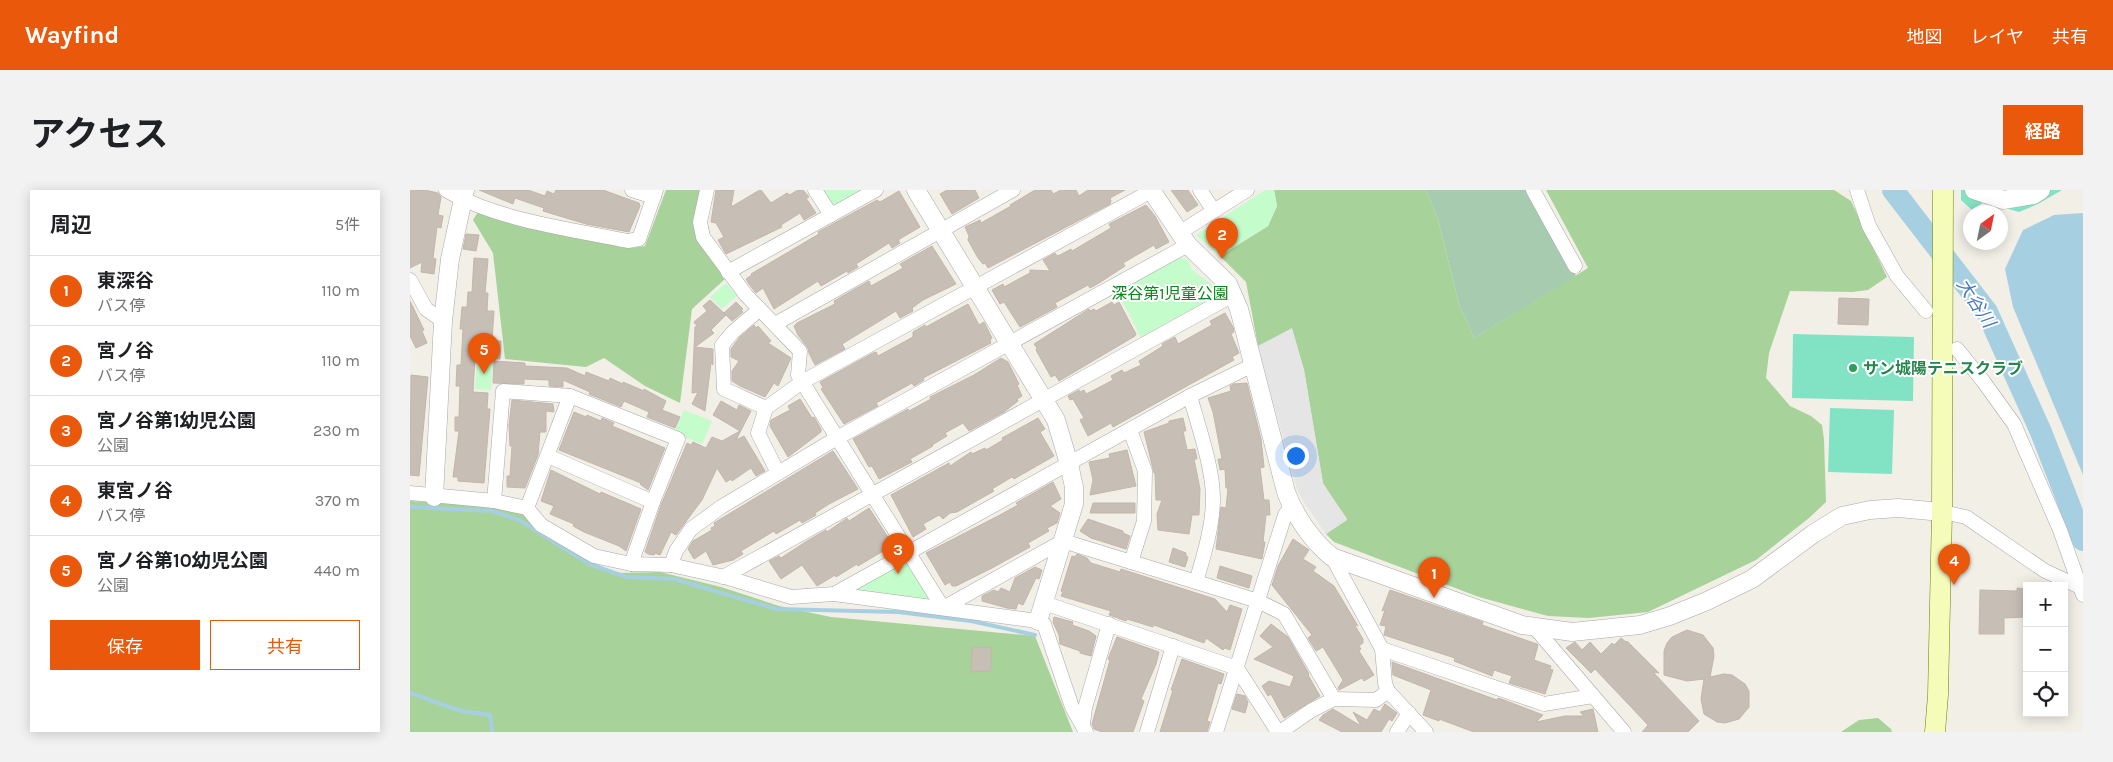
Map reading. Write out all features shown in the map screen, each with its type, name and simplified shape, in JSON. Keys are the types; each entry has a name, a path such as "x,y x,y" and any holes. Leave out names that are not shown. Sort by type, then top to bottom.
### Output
{"main road":[{"path":"1935,732 1938,694 1942,512 1943,190"}],"street":[{"path":"446,190 535,222 628,240 639,240 655,193 632,190"},
{"path":"707,190 700,222 700,228 704,237 746,295 800,351 798,375 943,608"},
{"path":"815,190 831,215"},
{"path":"728,272 876,190"},
{"path":"916,190 1056,420 1069,464 1074,487 1074,504 1038,621"},
{"path":"775,324 1013,190"},
{"path":"778,473 758,433 766,408 802,382 1151,190 1183,239 1228,284 1239,309 1292,506 1320,547 1332,557 1522,625 1572,632 1640,624 1670,616 1708,601 1752,579 1813,534 1842,516 1870,510 1898,508 1942,512 1966,517 2045,571 2082,591"},
{"path":"1200,190 1214,210"},
{"path":"671,565 676,551 691,530 721,507 838,438 1010,343 1183,239 1214,210 1247,190"},
{"path":"1533,190 1575,266"},
{"path":"1857,190 1869,226 1892,268 1926,311"},
{"path":"1974,190 2003,200 2033,195 2041,190"},
{"path":"434,497 443,322 450,259 463,195"},
{"path":"410,280 426,309 443,322"},
{"path":"723,577 1233,295"},
{"path":"760,309 733,332 722,345 724,388 766,408"},
{"path":"1957,350 1983,381 2014,424 2060,530 2082,591"},
{"path":"834,594 1190,396 1253,365"},
{"path":"494,501 502,391 570,396 678,439 653,502 632,564"},
{"path":"527,508 570,396"},
{"path":"1190,396 1206,453 1213,498 1207,542 1196,582"},
{"path":"1130,430 1145,471 1144,521 1131,562"},
{"path":"548,456 653,502"},
{"path":"410,494 494,501 527,508 541,525 594,556 632,564 671,565 723,577 791,597 834,594 1038,621 1044,624 1072,708 1084,728"},
{"path":"1216,732 1286,515 1292,506"},
{"path":"943,608 1063,540 1258,601 1284,614 1334,699"},
{"path":"1332,557 1382,649 1384,683 1388,691 1426,732"},
{"path":"1044,603 1237,668 1279,732 1312,710 1334,699 1376,700 1388,691"},
{"path":"1084,728 1085,708 1109,624"},
{"path":"1535,628 1624,732"},
{"path":"1147,732 1173,646"},
{"path":"1382,649 1544,704 1593,696"},
{"path":"1397,732 1409,713"}],"green space":[{"path":"666,190 701,190 693,226 725,279 692,309 680,403 645,386 604,358 586,367 505,359 493,253 473,220 478,212 539,229 631,248 645,246"},
{"path":"822,190 867,190 839,205 831,204"},
{"path":"1265,190 1274,190 1277,206 1268,226 1220,256 1196,235"},
{"path":"1274,190 1426,190 1438,219 1459,304 1474,338 1588,268 1546,190 1834,190 1851,201 1887,277 1868,290 1852,292 1790,291 1769,353 1766,378 1790,406 1811,416 1822,425 1826,502 1756,560 1648,612 1589,618 1548,616 1479,597 1334,542 1326,534 1347,519 1323,484 1304,370 1292,329 1258,346 1246,282 1220,256 1268,226 1277,206"},
{"path":"1426,190 1528,190 1576,276 1474,338 1459,304 1438,219"},
{"path":"1961,190 2062,190 2038,204 2019,212 2008,209 2008,205 1994,205 1984,202 1980,205 1966,205 1961,200"},
{"name":"深谷第1児童公園","path":"1177,257 1188,260 1192,270 1221,291 1222,297 1142,340 1117,290"},
{"path":"726,283 737,296 722,309 710,297"},
{"name":"サン城陽テニスクラブ","path":"1793,334 1914,337 1913,401 1792,398"},
{"path":"477,360 493,361 491,390 475,389"},
{"name":"サン城陽テニスクラブ","path":"1830,408 1894,410 1892,474 1828,472"},
{"path":"684,410 712,421 702,444 674,433"},
{"path":"410,501 493,506 524,514 543,534 576,555 617,573 660,572 721,587 779,606 831,617 1035,636 1073,732 410,732"},
{"path":"908,557 935,603 847,592"},
{"path":"1878,718 1892,732 1841,732 1859,720"}],"shaded area":[{"path":"1292,328 1304,370 1323,483 1347,520 1326,534 1297,489 1258,346"}],"water":[{"path":"2083,213 2083,475 2013,307 2005,269 2023,230 2054,215"}],"building":[{"path":"410,190 425,190 438,193 441,197 438,215 443,216 441,228 437,227 433,258 436,259 434,274 421,272 422,262 410,268"},
{"path":"479,190 528,190 545,196 547,191 554,194 556,190 603,190 639,203 640,206 629,232 586,224 543,211 544,208 515,198 513,204"},
{"path":"716,190 734,190 731,207 761,190 771,203 787,193 790,195 796,191 803,190 809,197 806,198 816,213 804,220 800,213 781,225 782,227 726,254 718,240 724,237 716,223 711,222"},
{"path":"947,190 975,190 979,198 952,214 940,194"},
{"path":"1035,190 1051,190 1053,194 1061,190 1076,190 1079,196 1088,190 1125,190 1110,198 1110,204 988,268 978,258 968,240 969,236 965,227 980,220 981,223"},
{"path":"1171,190 1188,190 1198,205 1187,212"},
{"path":"899,191 920,227 898,240 900,243 892,248 889,243 856,264 858,267 848,273 847,271 821,286 818,281 774,309 763,288 756,293 746,279 751,274 819,234 818,232 877,200 880,202"},
{"path":"1146,205 1155,216 1169,242 1156,249 1154,245 1123,263 1125,266 1099,283 1090,288 1088,285 1055,303 1057,307 1020,327 1004,302 1000,304 992,290 1003,284 1004,287 1030,273 1030,270 1050,271 1043,260 1055,253 1057,256 1071,249 1072,251 1111,228 1109,224"},
{"path":"466,234 479,235 476,251 463,249"},
{"path":"932,246 956,284 923,300 912,308 913,311 900,318 896,311 842,344 845,349 815,365 808,348 794,326 835,304 834,301 869,281 871,286 903,268 900,264"},
{"path":"474,258 488,259 485,293 488,293 487,311 494,311 492,341 501,341 500,359 475,357 473,392 488,393 487,409 490,409 484,483 458,481 458,477 453,477 459,431 455,431 455,417 459,417 460,386 456,386 457,365 461,365 463,329 460,329 462,307 467,307 468,292 472,292"},
{"path":"1839,298 1869,299 1868,325 1838,324"},
{"path":"710,300 726,315 711,330 714,333 695,347 713,349 713,365 711,363 705,411 692,404 698,392 692,393 695,327 697,326 694,322 707,311 703,306"},
{"path":"410,301 424,330 422,331 427,343 416,348 410,336"},
{"path":"736,302 743,309 741,310 743,312 732,321 724,313"},
{"path":"1112,302 1114,305 1119,302 1136,334 1135,336 1059,381 1055,375 1051,377 1034,344 1089,309 1090,311 1094,309 1096,311"},
{"path":"968,304 979,325 984,322 992,338 990,340 991,343 923,378 924,380 914,386 912,383 876,403 878,406 844,424 821,389 823,388 820,382 873,353 876,352 878,356 913,337 913,332 925,325 926,327"},
{"path":"1225,313 1233,327 1234,332 1231,334 1239,353 1232,357 1234,360 1113,427 1111,423 1088,436 1080,420 1084,418 1073,399 1070,400 1068,396 1079,390 1080,392 1084,390 1086,394 1096,389 1113,380 1111,376 1122,370 1124,373 1141,365 1139,361 1163,346 1162,344 1175,337 1178,344 1212,325 1210,321"},
{"path":"754,325 756,328 758,326 771,341 768,343 791,358 778,386 774,383 765,397 732,381 732,371 739,361 731,357 731,349 739,338"},
{"path":"1001,358 1008,362 1019,384 1017,385 1022,396 1017,399 1018,401 1004,412 969,431 963,423 945,433 947,436 910,459 912,462 879,479 872,466 869,467 853,439 908,409 909,411 931,399 930,397 974,375"},
{"path":"494,361 525,363 525,366 567,368 585,376 586,372 609,381 610,378 644,391 644,389 666,401 662,410 680,417 675,428 647,417 649,412 624,401 621,407 589,394 590,392 563,380 563,387 549,386 549,380 524,379 524,384 493,383"},
{"path":"411,375 428,377 419,476 410,475"},
{"path":"1247,383 1261,439 1264,467 1260,468 1264,500 1269,500 1270,515 1266,515 1262,559 1216,549 1221,507 1226,508 1228,488 1226,488 1225,469 1220,470 1218,459 1222,459 1213,412 1208,398 1231,391 1230,386 1233,384"},
{"path":"800,399 812,418 814,417 821,432 788,457 770,426 771,420 790,410 788,406"},
{"path":"512,400 553,404 554,412 546,411 546,432 540,432 538,455 525,488 507,487 507,476 510,476 512,446 510,446 509,425"},
{"path":"721,401 737,410 739,405 751,411 736,440 744,436 765,471 756,476 751,468 732,481 731,479 726,482 717,468 702,500 676,535 671,532 660,555 655,553 654,555 648,554 645,552 661,505 687,443 691,445 693,442 706,448 712,437 722,441 740,431 713,415"},
{"path":"574,412 601,421 602,418 614,423 612,426 665,448 648,490 641,483 559,450"},
{"path":"1038,418 1045,429 1040,432 1054,456 1014,479 1012,477 992,489 994,491 957,512 950,513 943,519 939,515 923,524 926,529 913,537 891,495 949,463 950,466 971,452 972,454 985,448 986,450 1003,440 1002,438"},
{"path":"1183,418 1186,431 1183,431 1187,450 1195,449 1197,459 1194,459 1200,489 1199,515 1192,515 1189,534 1158,530 1157,514 1162,500 1156,500 1155,473 1144,432 1169,423 1169,421"},
{"path":"1127,450 1136,486 1090,495 1093,480 1089,462 1110,458 1109,454"},
{"path":"833,451 858,489 829,504 815,513 816,515 802,523 800,520 776,534 774,531 741,551 743,554 733,560 713,565 706,551 694,559 688,549 693,541 712,530 711,528 715,526 714,523"},
{"path":"551,470 600,494 601,492 641,509 626,551 619,546 584,532 573,526 574,524 550,514 554,506 541,501"},
{"path":"1053,482 1061,499 1050,506 1060,513 1057,523 1047,528 1049,531 1028,543 1030,547 992,568 956,586 952,586 950,582 945,585 926,553 1018,505 1016,503"},
{"path":"1093,503 1135,503 1135,513 1090,513"},
{"path":"869,508 893,545 858,566 857,564 817,586 802,565 781,579 769,561 779,556 781,558 826,530 827,532 847,518 849,521"},
{"path":"1088,519 1123,531 1123,533 1130,536 1126,549 1091,538 1080,531"},
{"path":"1293,539 1309,550 1303,559 1316,567 1313,571 1334,586 1358,626 1354,624 1363,639 1363,643 1359,646 1361,649 1359,651 1374,675 1364,681 1362,678 1339,690 1338,688 1343,680 1323,647 1316,651 1308,638 1312,635 1272,585 1278,566"},
{"path":"1173,548 1186,553 1188,557 1185,567 1169,562"},
{"path":"1077,554 1087,558 1091,563 1120,572 1121,569 1215,599 1227,612 1230,605 1242,609 1230,650 1225,648 1223,650 1206,638 1204,643 1154,625 1153,627 1127,619 1126,621 1109,615 1111,611 1061,596 1072,556 1075,557"},
{"path":"1220,566 1252,576 1249,588 1217,578"},
{"path":"1035,567 1042,570 1039,579 1036,578 1023,605 1018,603 1016,609 982,601 982,596 994,590 998,592 1001,588 1010,592 1015,578"},
{"path":"2017,588 2023,589 2023,617 2004,618 2004,634 1979,634 1980,590 2017,591"},
{"path":"1390,590 1483,622 1482,625 1537,644 1534,660 1551,666 1550,669 1553,670 1545,694 1509,683 1512,676 1494,670 1492,676 1454,661 1455,658 1384,635 1386,626 1380,625 1385,610 1382,611"},
{"path":"1054,617 1073,622 1072,625 1089,631 1096,636 1091,656 1060,644 1059,635 1053,622"},
{"path":"1271,624 1288,637 1320,696 1284,718 1271,694 1268,696 1262,686 1269,681 1290,687 1294,676 1254,659 1273,647 1260,636"},
{"path":"1687,630 1703,635 1713,648 1714,656 1710,677 1724,674 1732,675 1745,684 1749,691 1749,707 1739,719 1725,723 1717,722 1704,714 1701,699 1704,679 1687,681 1664,675 1664,651 1667,643 1672,637"},
{"path":"1117,637 1159,652 1141,699 1144,701 1133,732 1102,732 1094,729 1092,724 1110,660 1108,659"},
{"path":"1621,638 1627,641 1659,673 1653,672 1699,721 1688,732 1642,732 1648,725 1595,669 1591,673 1566,648 1575,642 1582,650 1590,642 1601,654 1612,643 1614,645"},
{"path":"991,647 991,671 971,672 972,648"},
{"path":"1182,659 1224,674 1221,684 1218,683 1207,721 1210,722 1207,732 1160,732 1173,690 1171,690"},
{"path":"1392,662 1543,715 1536,722 1565,716 1584,716 1580,712 1593,709 1598,732 1474,732 1439,719 1439,721 1423,715 1431,690 1393,675"},
{"path":"1237,694 1245,696 1248,702 1245,713 1232,709"},
{"path":"1385,704 1397,713 1392,721 1389,719 1381,732 1342,732 1319,720 1333,709 1361,726 1353,712 1367,720 1374,709 1380,712"}],"waterway":[{"name":"大谷川","path":"1893,190 1987,312 2041,432 2083,540"},
{"path":"410,507 492,511 519,520 591,565 627,577 674,579 776,609 898,612 971,621 1035,635"},
{"path":"410,693 461,711 490,715 492,732"}],"place":[{"name":"宮ノ谷","path":"1222,259"},
{"name":"サン城陽テニスクラブ","path":"1853,368"},
{"name":"宮ノ谷第10幼児公園","path":"484,374"},
{"name":"宮ノ谷第1幼児公園","path":"898,574"},
{"name":"東宮ノ谷","path":"1954,585"},
{"name":"東深谷","path":"1434,598"}]}
